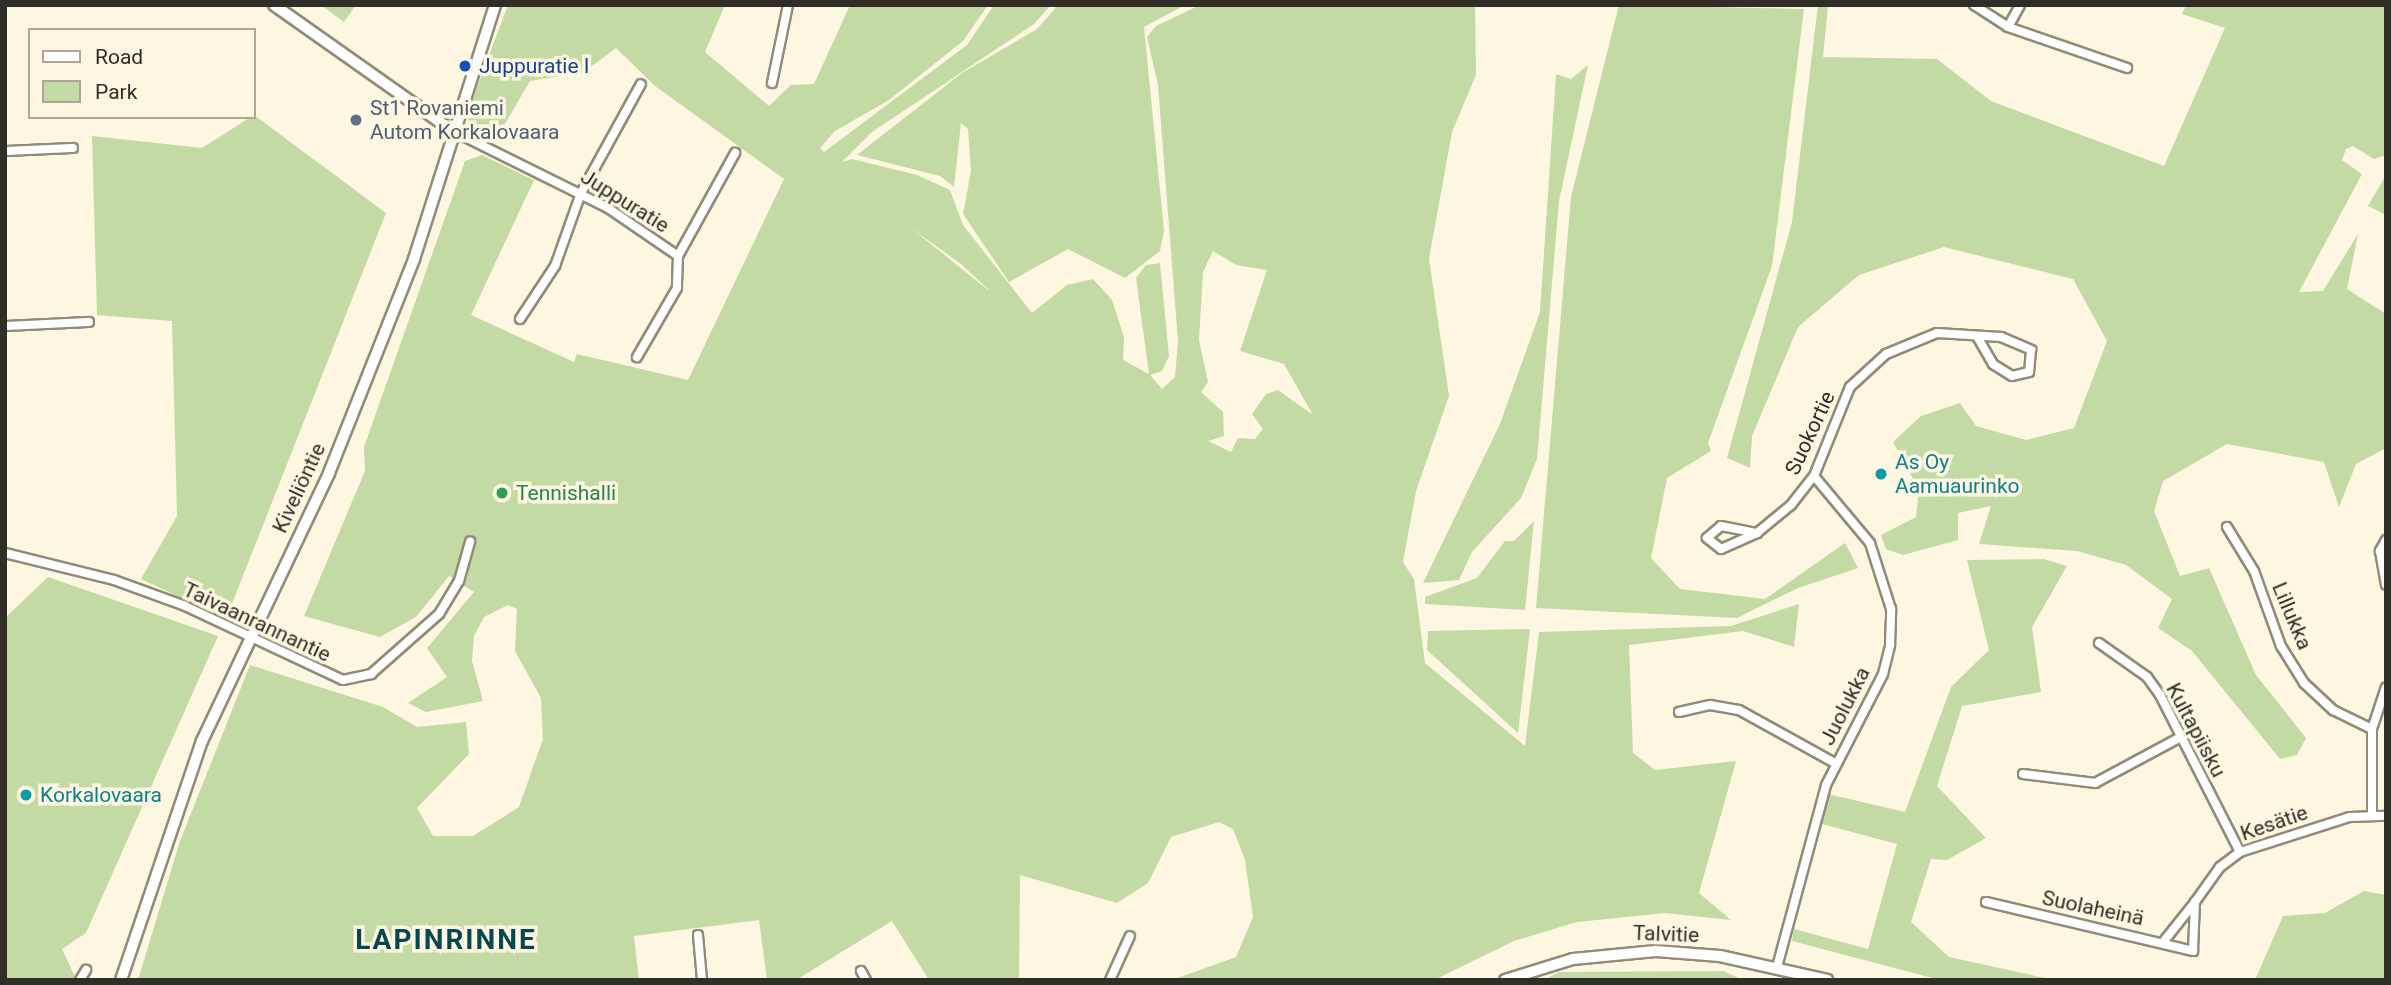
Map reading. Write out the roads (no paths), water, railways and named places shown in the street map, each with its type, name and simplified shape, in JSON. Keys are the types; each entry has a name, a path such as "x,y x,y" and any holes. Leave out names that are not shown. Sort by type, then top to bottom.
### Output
{"street":[{"path":"274,5 451,130"},
{"name":"Kiveliöntie","path":"121,980 202,741 329,473 404,284 451,130 495,5"},
{"path":"772,83 788,5"},
{"path":"1974,5 2008,27 2127,68"},
{"path":"2008,27 2020,5"},
{"path":"520,319 555,265 581,193 641,84"},
{"name":"Juppuratie","path":"451,130 581,193 678,256 677,288 637,357"},
{"path":"5,151 73,148"},
{"path":"678,256 735,153"},
{"path":"5,326 89,322"},
{"name":"Suokortie","path":"1756,533 1721,526 1707,538 1721,548 1756,533 1814,476 1850,387 1885,354 1937,333 1977,336 2022,344 2034,359 2028,372 2011,376 1993,364 1977,336"},
{"name":"Juolukka","path":"1777,967 1811,830 1835,763 1883,674 1891,609 1870,543 1814,476"},
{"name":"Lillukka","path":"2227,527 2254,571 2281,646 2304,683 2333,710 2372,729"},
{"path":"2386,540 2380,551 2386,584"},
{"name":"Taivaanrannantie","path":"5,553 114,580 343,680 360,680 439,614 459,581 470,542"},
{"name":"Kultapiisku","path":"2099,643 2147,677 2240,852"},
{"path":"2372,815 2372,729 2386,687"},
{"path":"1679,712 1710,705 1739,710 1835,763"},
{"path":"2022,774 2095,783 2179,738"},
{"name":"Kesätie","path":"2164,941 2220,867 2240,852 2372,815 2386,816"},
{"name":"Suolaheinä","path":"1986,902 2164,941 2193,951 2195,902"},
{"path":"698,934 702,980"},
{"path":"1110,980 1130,936"},
{"name":"Talvitie","path":"1505,980 1573,959 1629,952 1704,954 1777,967 1827,980"},
{"path":"80,980 86,970"},
{"path":"861,971 866,980"}],"place":[{"name":"Juppuratie I","path":"465,66"},
{"name":"St1 Rovaniemi Autom Korkalovaara","path":"356,120"},
{"name":"As Oy Aamuaurinko","path":"1881,474"},
{"name":"Tennishalli","path":"502,493"},
{"name":"Korkalovaara","path":"26,795"}],"district":[{"name":"LAPINRINNE","path":"446,940"}]}
